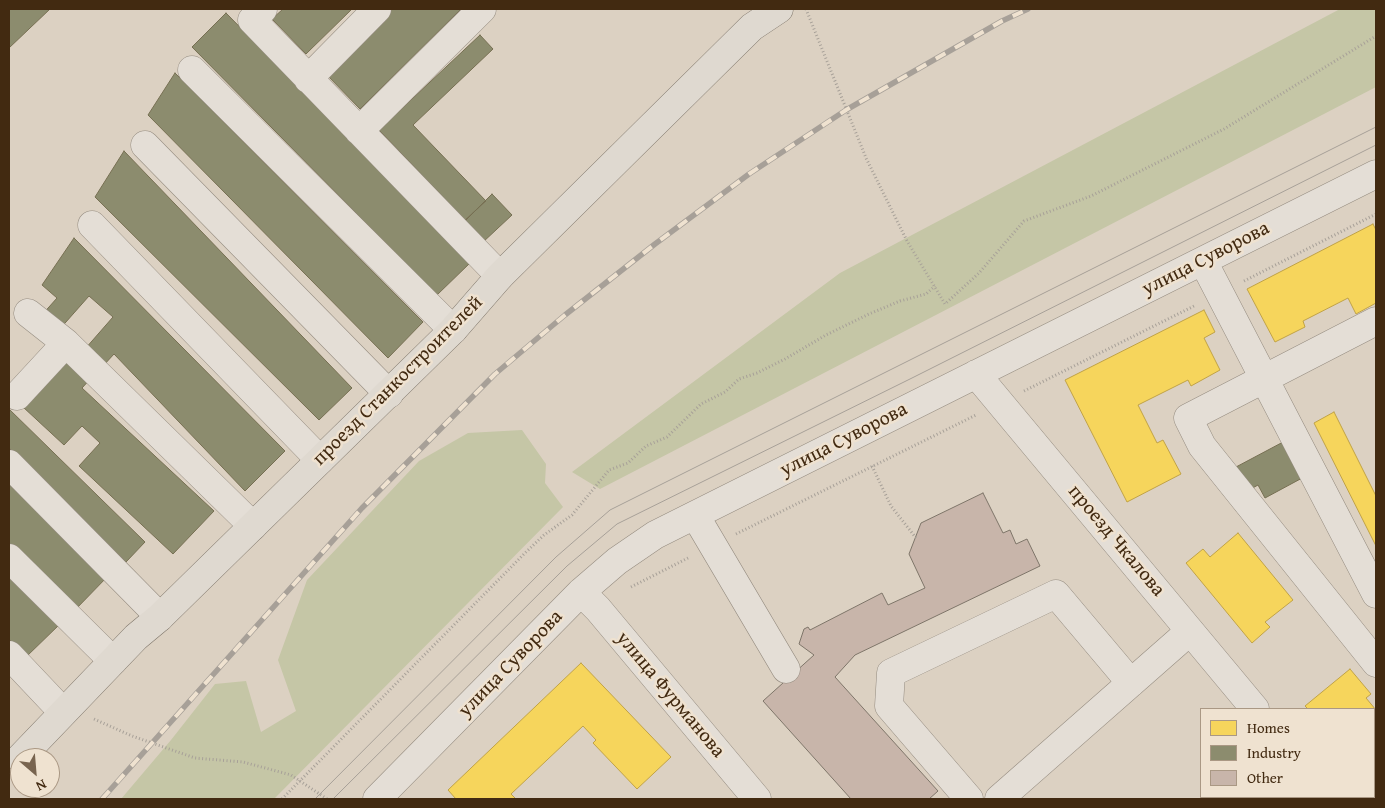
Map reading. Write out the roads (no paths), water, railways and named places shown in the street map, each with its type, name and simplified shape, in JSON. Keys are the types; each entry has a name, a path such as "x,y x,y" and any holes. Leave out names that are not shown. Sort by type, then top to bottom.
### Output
{"main road":[{"name":"проезд Станкостроителей","path":"26,748 136,637 160,617 453,330 500,276 752,27 780,9"}],"street":[{"path":"263,9 252,20 500,276"},
{"path":"308,79 377,9"},
{"path":"359,131 482,9"},
{"path":"192,70 453,330"},
{"path":"145,145 388,394"},
{"name":"улица Суворова","path":"377,799 589,601 617,561 655,535 1376,174"},
{"path":"92,225 320,460"},
{"path":"1203,261 1376,594"},
{"path":"28,313 66,343 253,526"},
{"path":"1376,321 1188,418 1202,446 1376,663"},
{"path":"17,396 66,343"},
{"name":"проезд Чкалова","path":"976,374 1254,708"},
{"path":"9,464 160,617"},
{"path":"694,515 786,669"},
{"path":"9,558 113,661"},
{"path":"969,799 889,706 891,673 1056,594 1131,683"},
{"name":"улица Фурманова","path":"589,601 757,799"},
{"path":"999,799 1190,631"},
{"path":"9,655 63,712"}],"tram line":[{"path":"315,799 556,557 610,510 1376,127"},
{"path":"333,799 567,566 617,524 1376,145"}],"railway":[{"path":"102,799 362,508 495,374 565,315 655,244 749,174 846,110 1002,21 1028,9"}]}
